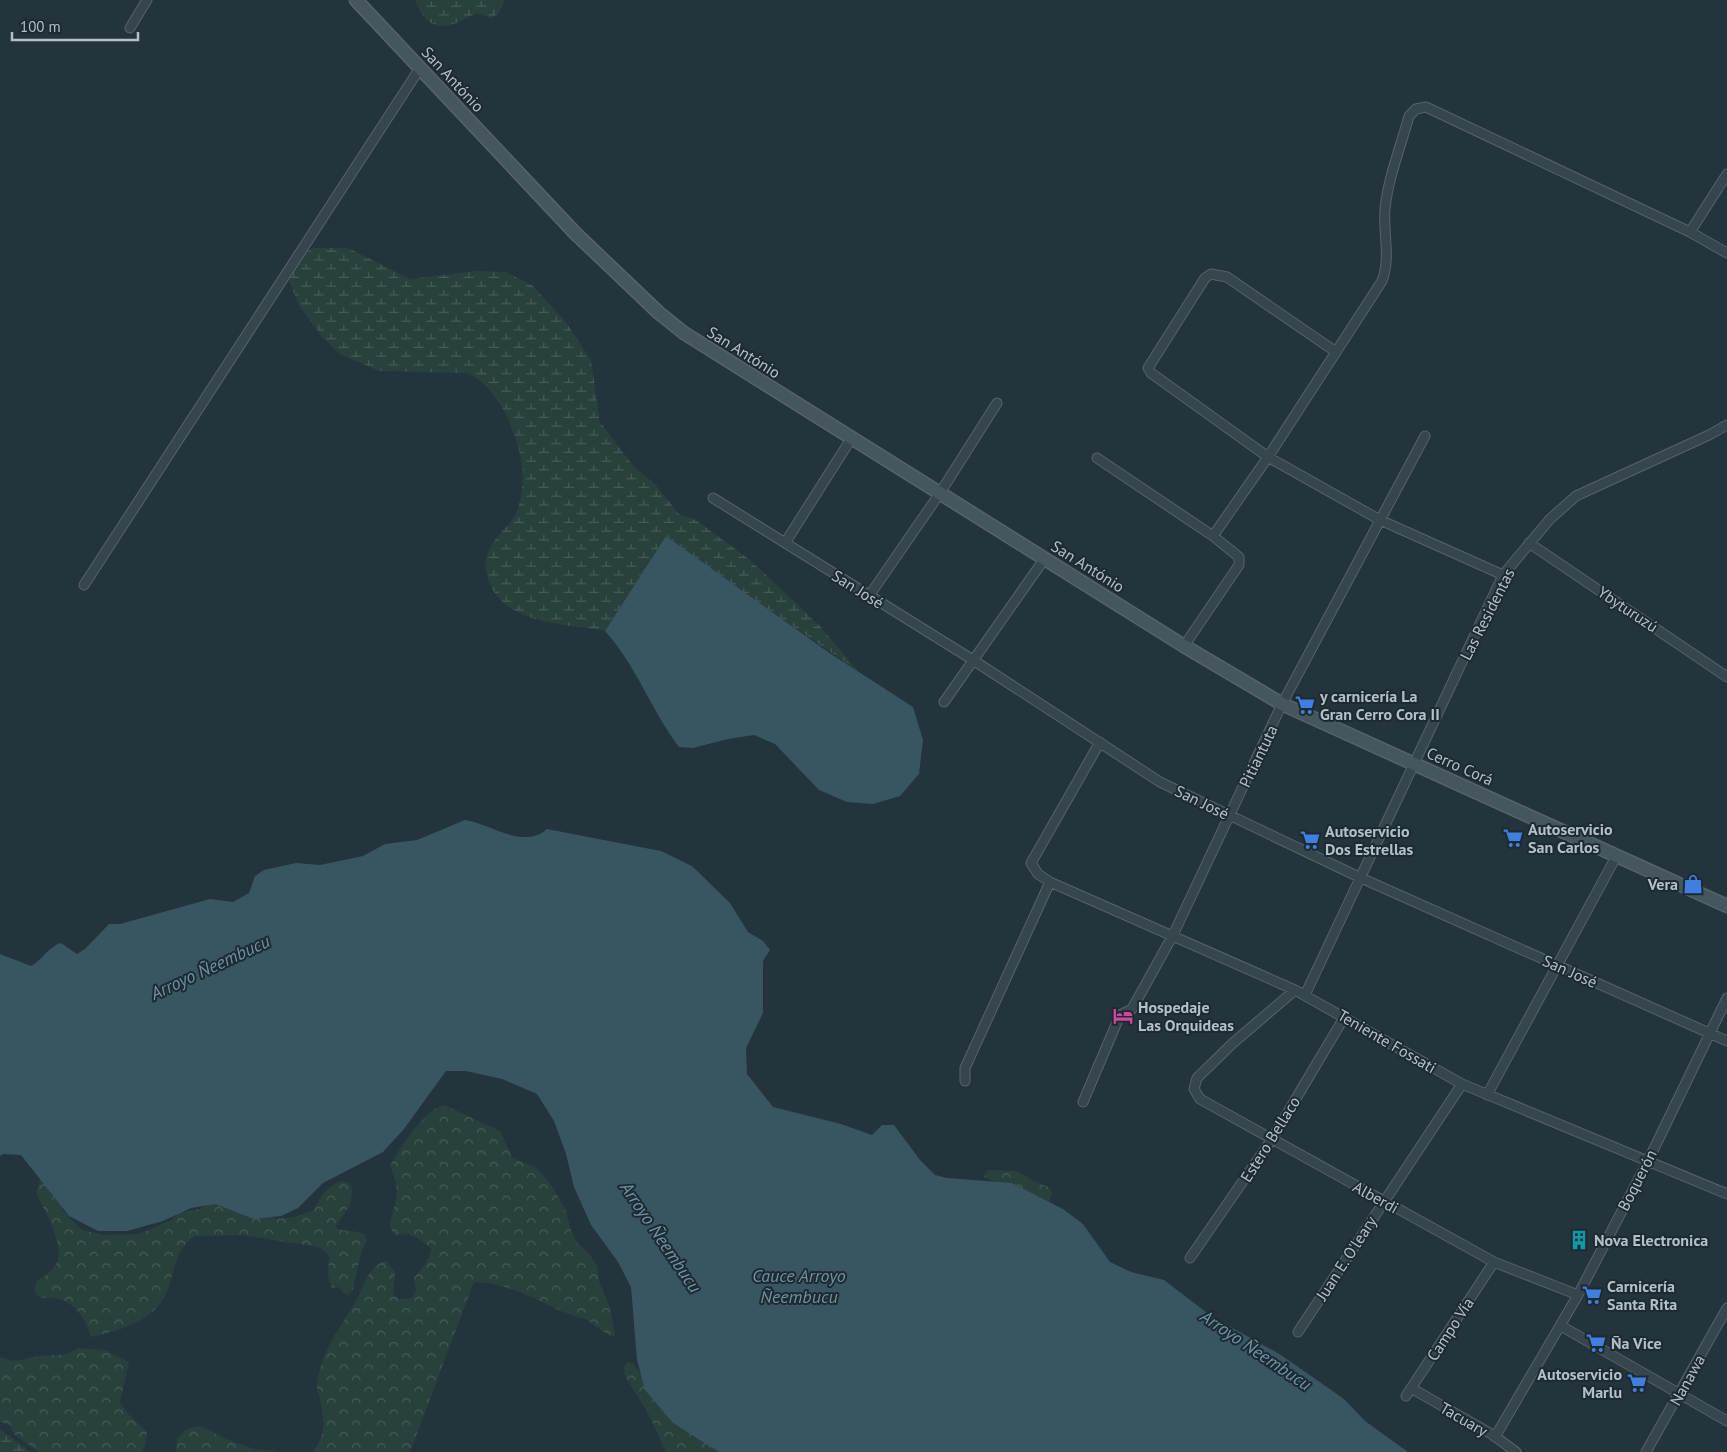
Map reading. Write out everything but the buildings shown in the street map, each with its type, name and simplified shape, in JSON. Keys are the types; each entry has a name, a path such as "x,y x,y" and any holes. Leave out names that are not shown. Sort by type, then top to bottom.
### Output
{"street":[{"path":"130,28 147,0"},
{"name":"San António","path":"356,0 575,233 659,313 684,333 1184,646"},
{"path":"84,586 420,68"},
{"path":"1214,536 1382,282 1387,268 1385,222 1388,194 1410,116 1416,109 1426,107 1690,232 1727,253"},
{"path":"1690,232 1727,174"},
{"path":"1336,352 1227,277 1211,274 1200,286 1148,368 1151,373 1268,457 1380,520 1503,575"},
{"path":"869,596 940,493 997,404"},
{"name":"Las Residentas","path":"1305,995 1503,575 1550,519 1576,496 1709,435 1727,424"},
{"name":"Pitiantuta","path":"1083,1102 1120,1015 1132,1009 1173,935 1282,704 1424,436"},
{"path":"785,543 851,439"},
{"path":"1096,458 1214,536 1239,557 1239,565 1184,646"},
{"name":"San José","path":"713,498 973,660 1160,782 1361,878 1727,1041"},
{"name":"Ybyturuzú","path":"1529,543 1726,672"},
{"path":"944,702 1045,558"},
{"name":"Cerro Corá","path":"1184,646 1282,704 1727,906"},
{"path":"965,1081 965,1068 1050,882 1038,874 1031,863 1100,742"},
{"path":"1487,1094 1617,855"},
{"name":"Teniente Fossati","path":"1050,882 1295,990 1345,1016 1462,1084 1727,1194"},
{"name":"Alberdi","path":"1295,990 1233,1043 1197,1078 1194,1089 1200,1099 1494,1262 1578,1295"},
{"name":"Boquerón","path":"1495,1437 1578,1295 1648,1161 1727,998"},
{"name":"Estero Bellaco","path":"1190,1258 1272,1139 1345,1016"},
{"name":"Juan E. O'leary","path":"1298,1332 1462,1084"},
{"name":"Campo Vía","path":"1406,1396 1494,1262"},
{"name":"Nanawa","path":"1646,1452 1727,1308"},
{"path":"1561,1326 1727,1421"},
{"name":"Tacuary","path":"1411,1388 1495,1437 1516,1452"}],"green space":[{"path":"415,0 505,0 498,14 491,18 476,13 457,23 440,26 426,19"},
{"path":"312,248 348,248 410,279 475,271 505,272 532,285 565,321 591,360 600,422 634,467 654,483 679,514 696,520 750,560 819,625 857,670 747,595 666,536 605,631 540,620 510,608 498,598 490,584 486,566 486,558 490,548 512,520 521,496 523,474 520,452 505,412 486,385 466,373 379,371 340,354 322,337 299,305 289,281 296,260"},
{"path":"444,1105 500,1131 512,1157 538,1169 552,1186 566,1211 571,1231 578,1244 589,1254 597,1266 599,1281 610,1308 615,1336 603,1332 585,1319 518,1292 496,1285 474,1282 410,1452 313,1452 318,1445 323,1431 323,1417 317,1387 319,1372 332,1340 357,1299 368,1276 375,1267 386,1261 395,1272 393,1294 399,1299 412,1298 416,1291 414,1278 429,1258 431,1248 410,1235 400,1234 395,1236 390,1227 397,1191 390,1166 420,1122 428,1114"},
{"path":"988,1170 1017,1171 1035,1182 1049,1187 1052,1193 1048,1206 984,1177"},
{"path":"40,1180 62,1189 62,1210 82,1230 103,1235 139,1234 171,1220 179,1213 200,1209 212,1201 277,1219 294,1217 314,1210 325,1192 333,1185 343,1181 350,1184 352,1191 350,1205 335,1227 364,1234 367,1240 361,1253 353,1289 349,1295 343,1293 339,1287 332,1288 328,1276 329,1255 319,1247 241,1235 195,1236 181,1250 165,1296 153,1311 128,1326 91,1337 85,1321 73,1306 63,1300 43,1298 36,1294 36,1282 52,1269 58,1257 58,1248 53,1228 36,1193"},
{"path":"78,1348 105,1350 129,1362 120,1402 127,1413 147,1432 142,1452 38,1452 14,1434 10,1425 0,1422 0,1357 20,1360 64,1354"},
{"path":"627,1362 633,1363 649,1385 735,1452 666,1452 648,1413 625,1376 624,1368"},
{"path":"201,1426 226,1439 254,1449 282,1452 176,1452 177,1438 187,1429"},
{"path":"0,1429 31,1452 0,1452"}],"water":[{"path":"666,536 828,652 913,707 923,740 919,774 900,796 873,804 847,802 819,790 775,744 754,735 728,739 693,748 679,747 626,658 605,631"},
{"name":"Cauce Arroyo Ñeembucu","path":"465,820 518,836 538,835 547,829 661,851 692,866 730,903 748,932 763,941 770,950 763,961 763,1013 746,1048 747,1074 773,1107 841,1124 872,1135 882,1125 894,1125 920,1160 935,1175 947,1178 1012,1183 1063,1209 1083,1224 1110,1262 1131,1272 1164,1280 1211,1316 1281,1355 1344,1399 1365,1421 1408,1452 719,1452 673,1423 645,1390 637,1360 631,1287 618,1262 591,1225 574,1187 566,1154 554,1121 537,1094 502,1079 466,1071 446,1071 404,1129 383,1152 323,1183 298,1208 281,1216 254,1219 215,1204 191,1208 163,1221 127,1231 98,1231 69,1216 21,1155 3,1154 0,1156 0,954 31,966 53,947 61,943 77,954 85,949 109,924 120,924 210,899 233,902 249,893 255,876 264,870 296,863 320,865 363,856 385,844 417,840"}],"place":[{"name":"y carnicería La Gran Cerro Cora II","path":"1305,705"},
{"name":"Autoservicio San Carlos","path":"1513,838"},
{"name":"Autoservicio Dos Estrellas","path":"1310,840"},
{"name":"Vera","path":"1693,884"},
{"name":"Hospedaje Las Orquideas","path":"1123,1016"},
{"name":"Nova Electronica","path":"1579,1240"},
{"name":"Carnicería Santa Rita","path":"1592,1295"},
{"name":"Ña Vice","path":"1596,1343"},
{"name":"Autoservicio Marlu","path":"1637,1383"}],"water label":[{"name":"Arroyo Ñeembucu","path":"210,967"},
{"name":"Arroyo Ñeembucu","path":"661,1237"},
{"name":"Arroyo Ñeembucu","path":"1256,1350"}]}
